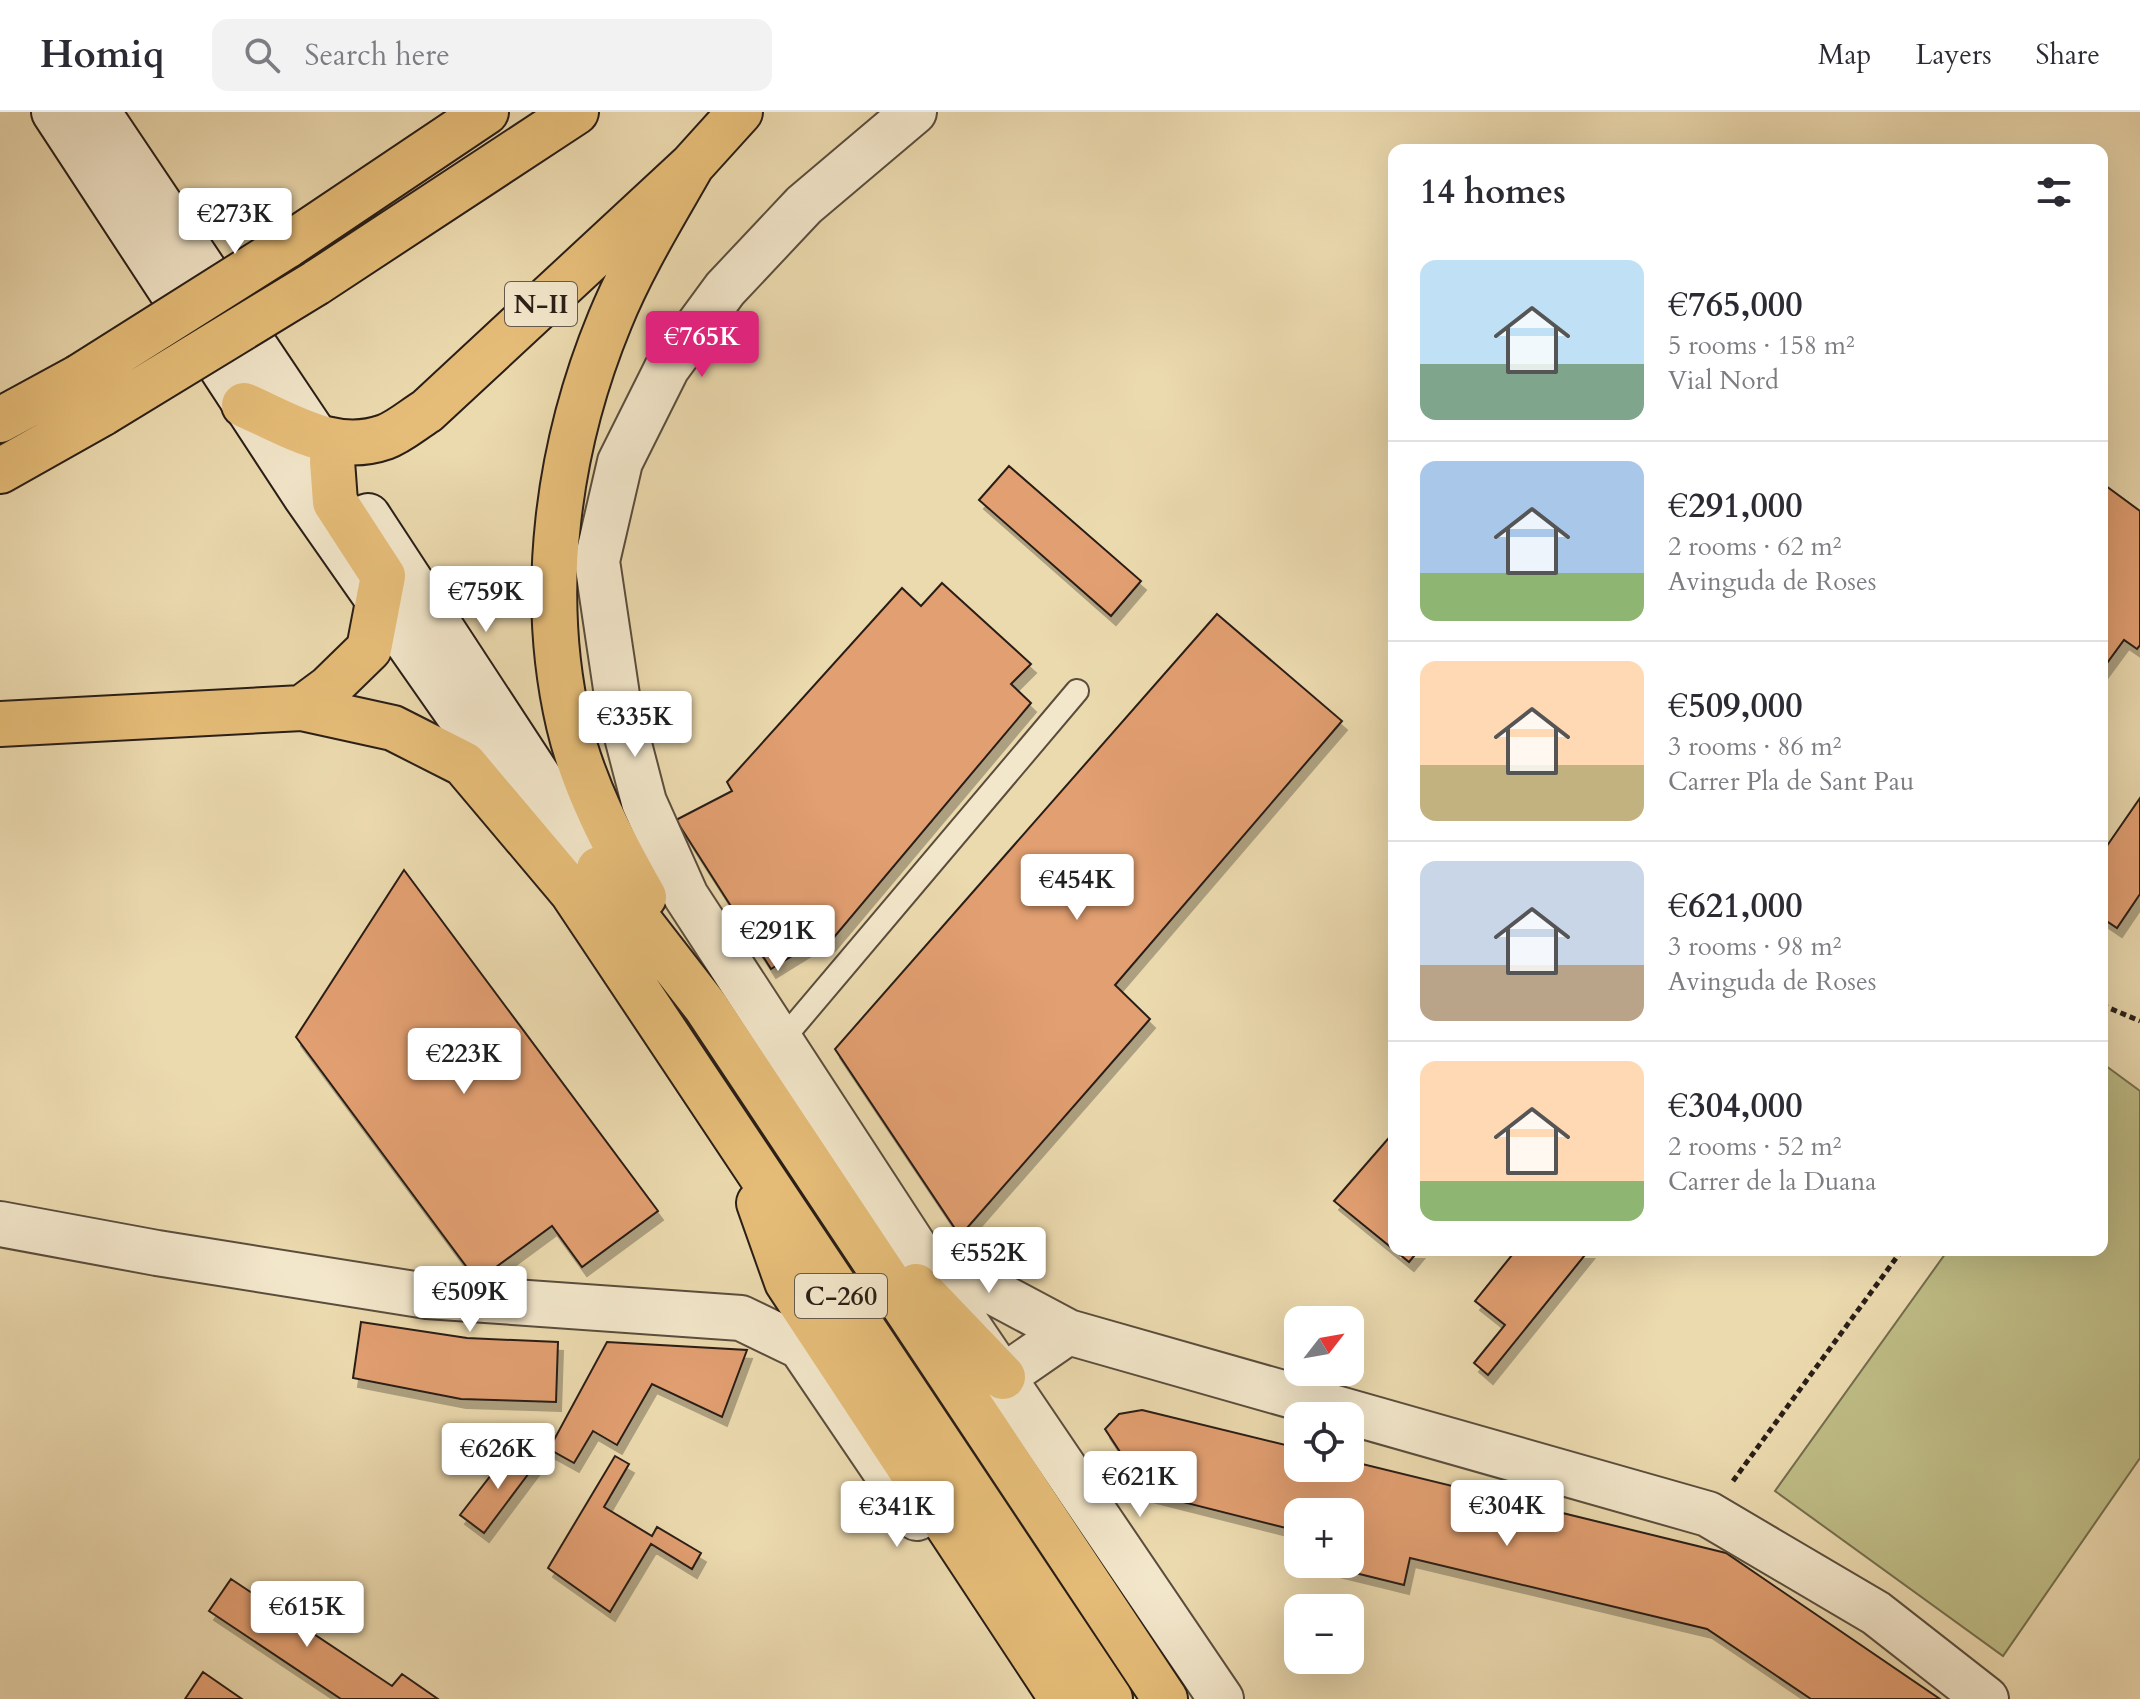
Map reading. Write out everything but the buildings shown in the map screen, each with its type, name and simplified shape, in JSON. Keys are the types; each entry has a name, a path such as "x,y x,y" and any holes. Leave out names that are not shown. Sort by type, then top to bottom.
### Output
{"highway":[{"path":"3,418 79,377 285,247 460,124 486,112"},
{"path":"0,471 103,413 316,283 576,112"},
{"name":"N-II","path":"244,405 324,449 387,437 427,411 692,165 740,112"},
{"name":"N-II","path":"692,165 642,251 592,367 561,493 555,595 557,648 569,726 592,790 621,856 706,1007"},
{"path":"302,708 329,688 369,649 383,576 335,502 324,449"},
{"path":"0,724 302,708 393,728 464,764 585,881"},
{"name":"C-260","path":"585,881 706,1007 1165,1699"},
{"name":"C-260","path":"585,881 737,1140 1110,1699"},
{"path":"737,1140 787,1282 1060,1699"},
{"path":"840,1207 1003,1377"}],"street":[{"name":"C-260","path":"54,112 244,405 378,601 539,830 585,881"},
{"name":"C-260","path":"98,112 324,449 585,881"},
{"path":"672,947 657,884 607,786 595,744 586,638 597,561 620,462 667,368 725,289 804,205 914,112"},
{"path":"597,561 618,702 644,802 686,896 918,1252 1221,1699"},
{"path":"0,1224 157,1253 427,1296 741,1318 801,1347 998,1637 1060,1699"},
{"path":"918,1252 1068,1332 1708,1514 1876,1613 1986,1699"},
{"path":"1003,1377 1068,1332"}],"lane":[{"path":"782,1040 1077,691"}],"path":[{"path":"2108,1008 2140,1021"},
{"path":"1708,1514 1898,1256"}],"shaded area":[{"path":"2108,1067 2140,1091 2140,1458 2003,1656 1775,1491 1944,1256 2108,1256"}]}
